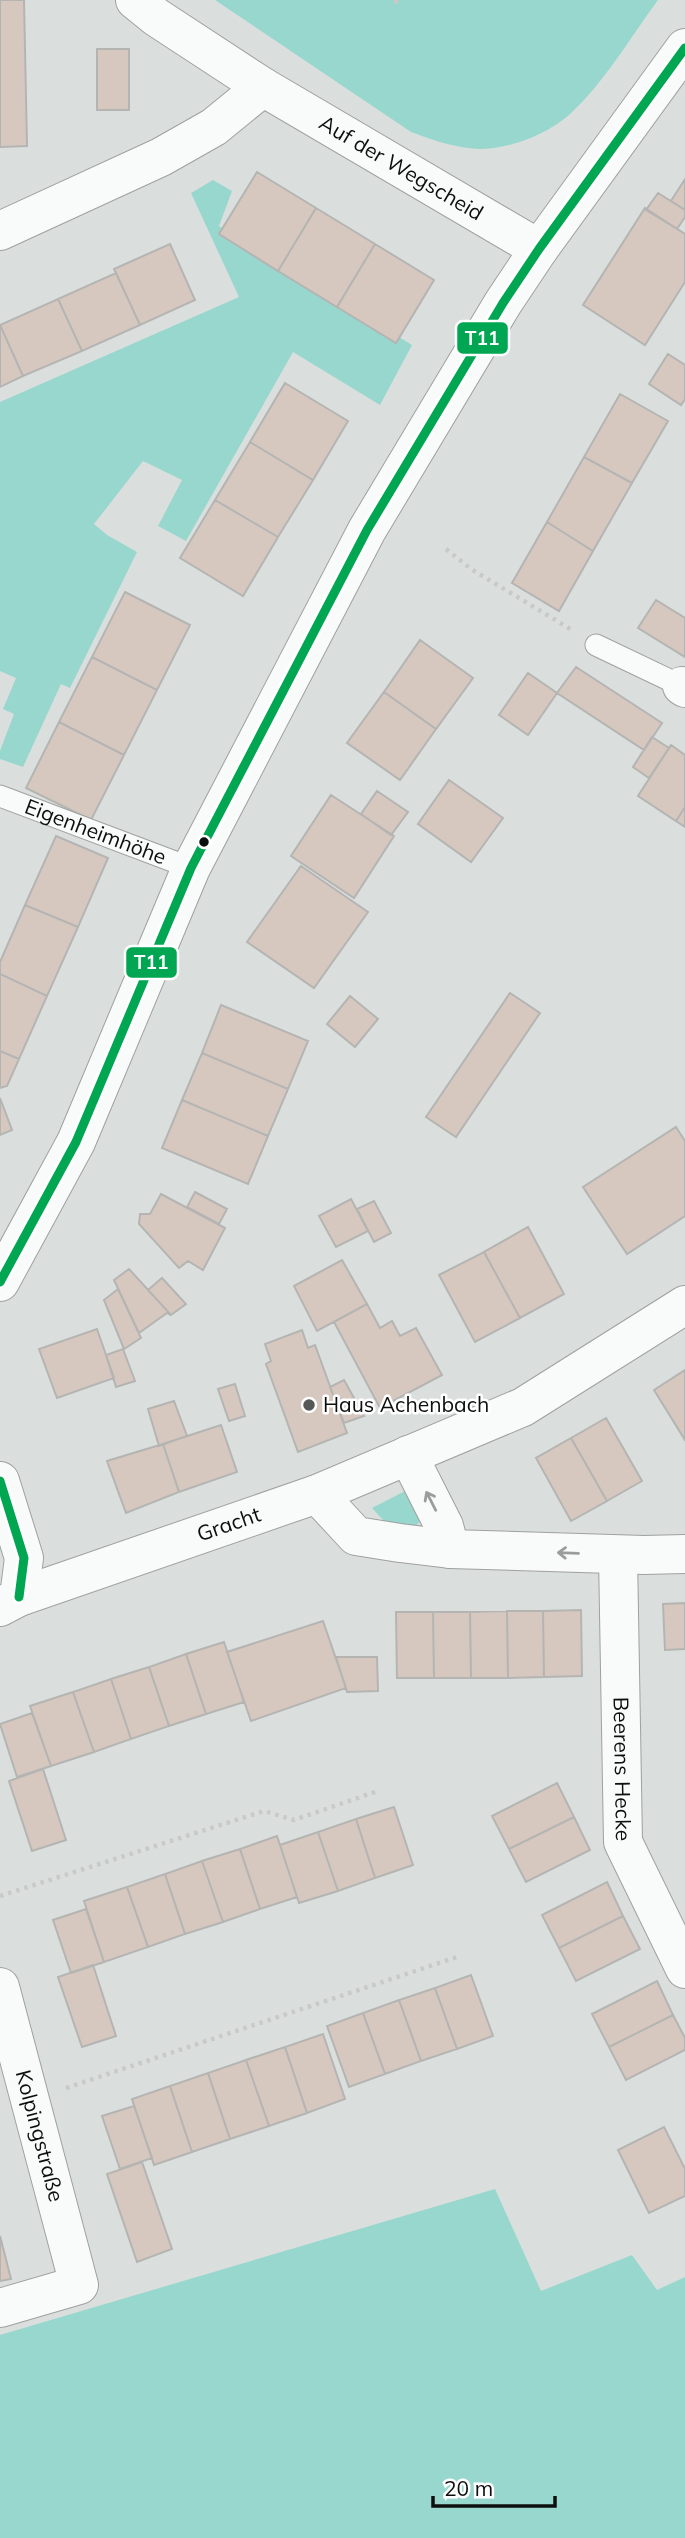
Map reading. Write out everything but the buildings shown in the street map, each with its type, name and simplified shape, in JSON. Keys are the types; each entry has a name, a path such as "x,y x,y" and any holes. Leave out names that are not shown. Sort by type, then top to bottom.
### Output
{"street":[{"name":"Auf der Wegscheid","path":"135,0 262,88 539,249"},
{"path":"0,1282 76,1142 191,868 367,530 503,303 685,48"},
{"path":"0,231 161,157 214,127 262,88"},
{"name":"Gracht","path":"9,1602 317,1494 523,1407 685,1305"},
{"path":"408,1455 444,1526 450,1549"},
{"path":"0,1481 24,1558 9,1602"},
{"path":"317,1494 356,1536 450,1549 618,1555 685,1554"},
{"name":"Beerens Hecke","path":"618,1555 623,1842 685,1969"},
{"name":"Kolpingstraße","path":"0,1987 79,2285 0,2308"}],"lane":[{"path":"596,645 684,687"},
{"name":"Eigenheimhöhe","path":"0,796 191,868"}],"path":[{"path":"396,0 396,7"},
{"path":"446,550 471,569 596,645"},
{"path":"0,1896 264,1811 294,1820 375,1792"},
{"path":"30,2100 460,1956"}],"shaded area":[{"path":"215,0 658,0 605,75 569,115 527,140 479,149 436,141 411,132"},
{"path":"213,180 232,191 219,226 412,345 380,405 293,352 186,541 158,526 182,480 143,461 94,524 107,535 137,552 70,688 61,684 23,767 0,759 0,751 14,714 3,709 16,678 0,671 0,402 239,297 191,193"},
{"path":"413,1487 422,1520 413,1528 385,1522 372,1508"},
{"path":"495,2189 541,2291 632,2255 657,2290 685,2277 685,2538 0,2538 0,2335"}],"transit line":[{"name":"T11","path":"0,1282 76,1142 191,868 367,530 503,303 685,48"},
{"name":"T11","path":"0,1481 24,1558 19,1597"}],"place":[{"name":"Haus Achenbach","path":"309,1405"}]}
